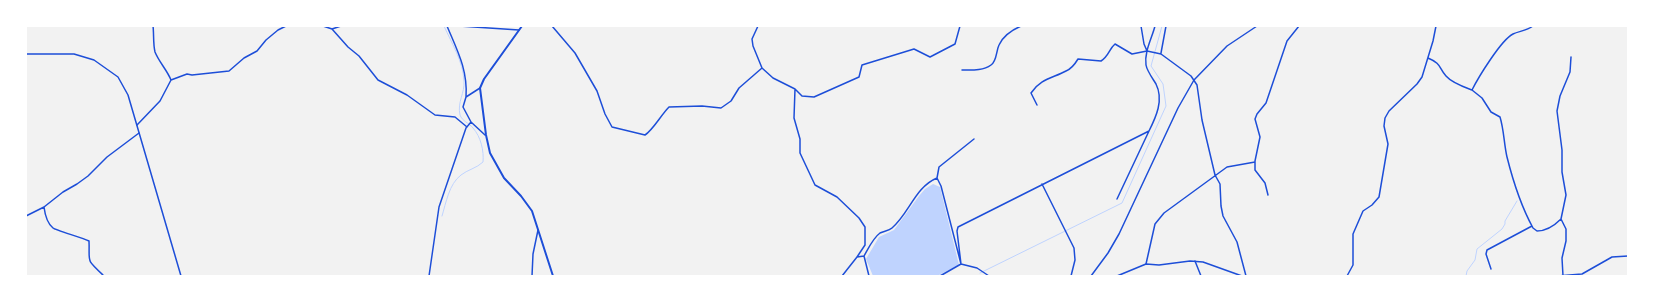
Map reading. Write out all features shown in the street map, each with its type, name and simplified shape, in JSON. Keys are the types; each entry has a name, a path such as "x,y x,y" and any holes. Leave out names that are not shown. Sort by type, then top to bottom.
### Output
{"main road":[{"path":"522,26 484,79 480,88 486,135 490,153 504,178 521,196 532,211 553,276"}],"street":[{"path":"153,26 154,50 171,80"},
{"path":"137,125 160,101 171,80 187,74 192,75 228,72 244,58 257,51 266,40 278,30 286,26"},
{"path":"323,26 332,29 348,47 359,56 378,80 408,95 434,115 455,117 467,127"},
{"path":"332,29 341,26"},
{"path":"447,26 463,62 467,82 466,97 463,107 470,122 486,135"},
{"path":"459,26 519,30"},
{"path":"552,26 575,53 596,91 612,128 645,135 650,132 660,116 669,107 702,106 721,108 731,101 739,88 762,68"},
{"path":"758,26 752,39 753,46 762,68 773,78 795,89 802,96 814,97 859,77 862,65 914,49 930,57 955,44 960,26"},
{"path":"962,70 977,70 990,65 994,60 998,46 1003,39 1021,26"},
{"path":"1141,26 1144,44 1147,51"},
{"path":"1117,199 1154,120 1159,105 1158,89 1146,66 1147,51 1155,26"},
{"path":"1159,53 1166,26"},
{"path":"1091,276 1108,253 1119,234 1178,108 1194,80 1227,46 1258,26"},
{"path":"1268,195 1265,183 1255,170 1260,137 1255,119 1266,103 1287,41 1299,26"},
{"path":"1347,276 1353,264 1353,234 1363,211 1372,205 1379,197 1388,144 1384,126 1385,118 1389,111 1417,84 1422,77 1436,26"},
{"path":"1472,90 1478,76 1494,56 1498,48 1513,34 1525,31 1533,26"},
{"path":"1037,105 1031,93 1035,87 1044,80 1068,70 1078,60 1101,61 1108,55 1111,47 1115,44 1132,54 1147,51 1159,53 1194,80 1199,94 1202,120 1215,175 1220,184 1223,216 1237,242 1246,276"},
{"path":"26,54 74,54 94,60 118,77 128,95 181,276"},
{"path":"1428,58 1441,67 1450,79 1472,90 1482,98 1491,112 1500,117 1508,157 1519,198 1532,226 1537,231 1540,231 1556,224 1561,219 1566,195 1562,172 1562,150 1557,111 1560,96 1570,72 1571,57"},
{"path":"466,97 480,88"},
{"path":"795,89 794,118 800,139 800,153 815,185 837,196 859,218 865,227 865,245 842,276"},
{"path":"429,276 439,207 470,122"},
{"path":"961,264 957,231 958,227 1148,131"},
{"path":"26,216 44,207 63,192 88,176 107,157 140,133"},
{"path":"961,264 941,186 937,178 939,167 974,139"},
{"path":"1146,264 1155,224 1164,213 1227,167 1255,162"},
{"path":"857,257 864,256 879,234 891,229 908,208 911,201 925,187 937,178"},
{"path":"1042,184 1074,248 1075,260 1071,276"},
{"path":"44,207 48,222 54,229 76,235 89,241 88,258 103,275"},
{"path":"1561,219 1566,229 1566,241 1562,258 1563,276"},
{"path":"1491,270 1486,254 1487,250 1532,226"},
{"path":"532,276 533,254 538,230"},
{"path":"864,256 869,276"},
{"path":"1557,276 1582,274 1612,257 1628,256"},
{"path":"1195,261 1201,276"},
{"path":"1117,276 1146,264 1154,265 1195,261 1203,262 1242,276"},
{"path":"940,276 961,264 981,270 989,276"}],"water":[{"path":"933,184 940,187 959,265 937,276 873,276 866,259 879,237 894,230 919,196 925,189"}],"waterway":[{"path":"442,216 448,194 457,179 483,162 482,149 478,136 473,128 462,119 460,115 459,110 464,85 462,66 444,26"},
{"path":"980,273 1122,203 1166,106 1163,84 1151,66 1162,26"},
{"path":"1466,276 1467,271 1475,260 1477,249 1502,229 1517,201"}]}
